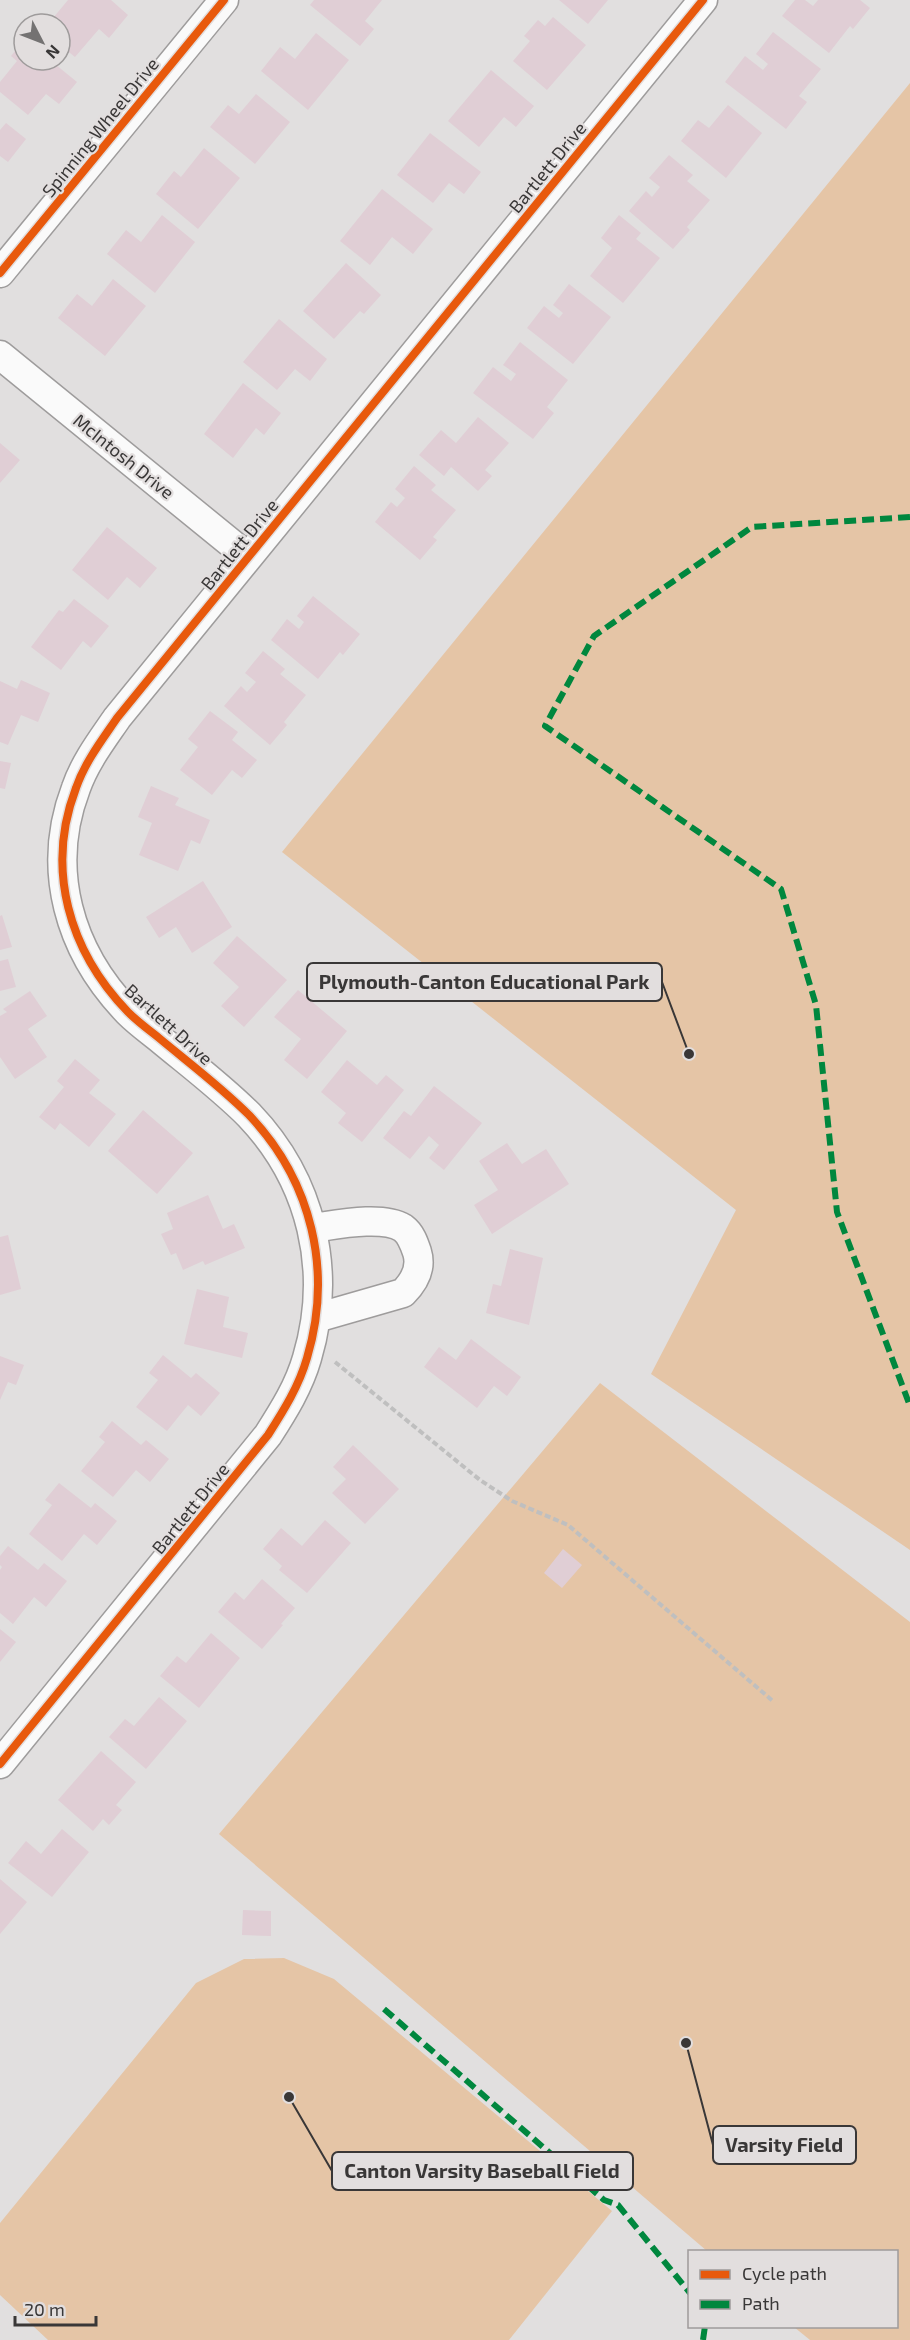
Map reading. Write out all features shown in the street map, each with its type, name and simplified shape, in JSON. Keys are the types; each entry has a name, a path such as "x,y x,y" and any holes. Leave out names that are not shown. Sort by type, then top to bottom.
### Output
{"street":[{"name":"Spinning Wheel Drive","path":"0,273 224,0"},
{"name":"Bartlett Drive","path":"0,1764 268,1435 292,1396 307,1359 316,1318 318,1273 312,1228 298,1185 284,1158 249,1116 218,1087 129,1014 102,983 85,955 68,909 63,876 63,843 68,811 76,786 94,750 117,718 703,0"},
{"name":"McIntosh Drive","path":"0,355 248,557"},
{"path":"312,1228 363,1222 390,1224 403,1228 413,1239 418,1256 413,1282 403,1293 316,1318"}],"path":[{"path":"307,1359 335,1362 480,1480 512,1501 568,1525 774,1702"}],"shaded area":[{"path":"910,83 910,1550 651,1374 736,1210 282,852"},
{"path":"600,1383 910,1622 910,2340 810,2340 795,2328 898,2328 898,2250 706,2250 219,1834"},
{"path":"284,1958 334,1979 612,2211 509,2340 48,2340 0,2295 0,2223 196,1983 244,1959"}],"building":[{"path":"68,0 111,0 128,15 109,38 99,29 75,57 72,55 72,12 58,12"},
{"path":"314,0 382,0 365,21 374,29 360,46 310,5"},
{"path":"559,0 608,0 588,24"},
{"path":"795,0 805,0 813,6 818,0 860,0 870,8 853,29 850,26 829,53 782,16"},
{"path":"553,17 586,45 547,90 513,61 530,41 524,36 538,20 545,26"},
{"path":"773,32 821,69 799,96 807,102 786,129 725,82 745,56 763,70 768,64 756,54"},
{"path":"316,33 349,60 308,110 261,71 280,47 295,59"},
{"path":"12,67 12,72 65,72 77,82 59,104 46,94 28,115 0,92 0,82"},
{"path":"491,70 534,106 516,127 504,117 479,147 448,121"},
{"path":"256,94 290,122 255,164 210,127 228,105 239,114"},
{"path":"728,105 762,133 726,178 681,141 698,120 709,128"},
{"path":"6,123 26,139 8,162 0,156 0,130"},
{"path":"430,133 481,172 464,194 449,183 433,203 397,175"},
{"path":"204,148 240,178 198,229 156,194 174,171 181,177"},
{"path":"669,155 693,175 687,181 710,200 687,227 690,230 673,249 629,211 646,191 652,197 660,187 649,178"},
{"path":"382,189 433,229 413,254 392,237 370,265 340,241"},
{"path":"162,215 195,242 155,293 107,254 126,230 141,242"},
{"path":"619,215 641,233 636,239 660,258 623,303 590,276 612,248 601,238"},
{"path":"346,263 381,295 364,314 360,311 334,339 303,311"},
{"path":"113,279 146,306 105,356 58,318 77,294 92,306"},
{"path":"569,284 611,317 573,364 527,328 544,306 559,318 563,313 553,305"},
{"path":"279,319 327,359 310,381 295,369 277,390 243,362"},
{"path":"520,342 568,380 547,407 554,413 533,439 473,393 493,367 511,381 516,374 503,365"},
{"path":"243,383 281,413 264,435 256,428 233,458 204,434"},
{"path":"478,417 509,443 485,470 492,476 478,491 451,467 444,476 419,455 441,430 456,443"},
{"path":"0,443 20,460 0,483"},
{"path":"414,466 436,485 431,490 456,510 433,537 437,540 420,560 375,522 391,502 397,507 405,498 395,489"},
{"path":"107,527 157,568 140,588 127,577 108,600 72,570"},
{"path":"313,596 360,634 343,655 340,652 318,679 271,640 287,619 299,629 304,622 297,616"},
{"path":"74,599 109,626 91,648 83,641 61,670 31,647 59,610 63,612"},
{"path":"263,651 285,669 280,674 306,695 284,722 287,725 270,745 224,706 241,686 247,692 256,682 245,673"},
{"path":"21,680 50,693 38,722 21,715 8,745 0,742 0,681 17,689"},
{"path":"210,711 238,732 232,740 257,760 242,778 232,770 212,795 180,770 198,747 188,739"},
{"path":"0,761 11,763 5,789 0,788"},
{"path":"151,786 179,798 175,805 210,820 200,844 191,840 178,871 139,855 152,823 138,817"},
{"path":"203,881 232,927 192,953 176,927 159,938 146,917"},
{"path":"2,915 12,947 0,950 0,916"},
{"path":"237,936 287,980 244,1027 221,1006 239,987 213,963"},
{"path":"8,959 16,987 0,991 0,961"},
{"path":"298,990 347,1031 307,1079 284,1060 301,1039 274,1017"},
{"path":"30,991 47,1016 28,1029 47,1057 15,1079 0,1057 0,1016 7,1012 3,1009"},
{"path":"75,1059 100,1080 89,1093 116,1114 89,1147 60,1123 55,1130 39,1117 64,1087 57,1081"},
{"path":"347,1060 377,1085 386,1075 404,1090 362,1142 338,1123 346,1113 321,1092"},
{"path":"434,1086 482,1123 444,1170 429,1158 439,1145 429,1136 410,1159 383,1138 404,1111 411,1116"},
{"path":"143,1110 193,1153 157,1194 108,1151"},
{"path":"507,1143 522,1164 546,1149 569,1184 492,1234 474,1205 498,1190 479,1161"},
{"path":"208,1195 223,1229 234,1224 245,1248 205,1265 203,1261 183,1270 176,1253 171,1255 161,1234 173,1229 167,1213"},
{"path":"8,1235 21,1289 0,1295 0,1237"},
{"path":"510,1249 543,1258 529,1325 486,1313 493,1284 501,1286"},
{"path":"197,1289 229,1297 223,1327 248,1333 242,1358 184,1344"},
{"path":"471,1339 521,1377 507,1396 494,1386 477,1408 424,1367 439,1347 456,1360"},
{"path":"163,1355 191,1378 196,1373 220,1393 201,1416 188,1405 167,1431 136,1407 158,1380 149,1373"},
{"path":"0,1356 24,1365 16,1385 8,1382 0,1400"},
{"path":"112,1421 141,1445 146,1440 169,1459 150,1482 136,1470 113,1497 81,1471 105,1442 99,1437"},
{"path":"353,1445 399,1489 365,1524 332,1493 346,1479 333,1467"},
{"path":"59,1483 91,1508 95,1503 117,1521 97,1545 84,1534 62,1561 29,1534 52,1505 45,1500"},
{"path":"325,1520 351,1543 307,1593 279,1570 282,1566 263,1549 281,1528 302,1546"},
{"path":"8,1546 38,1570 44,1563 67,1581 46,1607 34,1597 13,1624 0,1613 0,1570 2,1567 0,1556"},
{"path":"563,1549 582,1565 562,1588 544,1573"},
{"path":"262,1579 295,1608 262,1649 218,1612 235,1592 244,1600"},
{"path":"0,1629 16,1642 0,1662"},
{"path":"211,1633 240,1658 199,1708 160,1676 177,1656 186,1663"},
{"path":"159,1697 187,1721 146,1769 109,1737 125,1719 134,1726"},
{"path":"101,1751 136,1782 116,1805 122,1810 109,1825 103,1819 93,1831 58,1800"},
{"path":"62,1829 89,1852 52,1897 8,1863 26,1841 41,1854"},
{"path":"0,1879 27,1902 0,1934"},
{"path":"243,1910 271,1911 271,1936 242,1935"}],"marked path":[{"path":"910,517 752,527 594,636 545,726 781,889 816,1005 837,1212 910,1406"},
{"path":"384,2009 604,2200 618,2205 688,2291"},
{"path":"703,2340 705,2328"}],"cycle path":[{"path":"0,273 224,0"},
{"path":"0,1764 268,1435 290,1398 304,1368 315,1325 318,1293 317,1260 302,1198 271,1141 249,1115 205,1075 128,1012 91,963 77,936 68,907 63,878 63,849 67,818 76,788 84,769 117,718 703,0"}],"place":[{"name":"Plymouth-Canton Educational Park","path":"689,1054"},
{"name":"Varsity Field","path":"686,2043"},
{"name":"Canton Varsity Baseball Field","path":"289,2097"}]}
